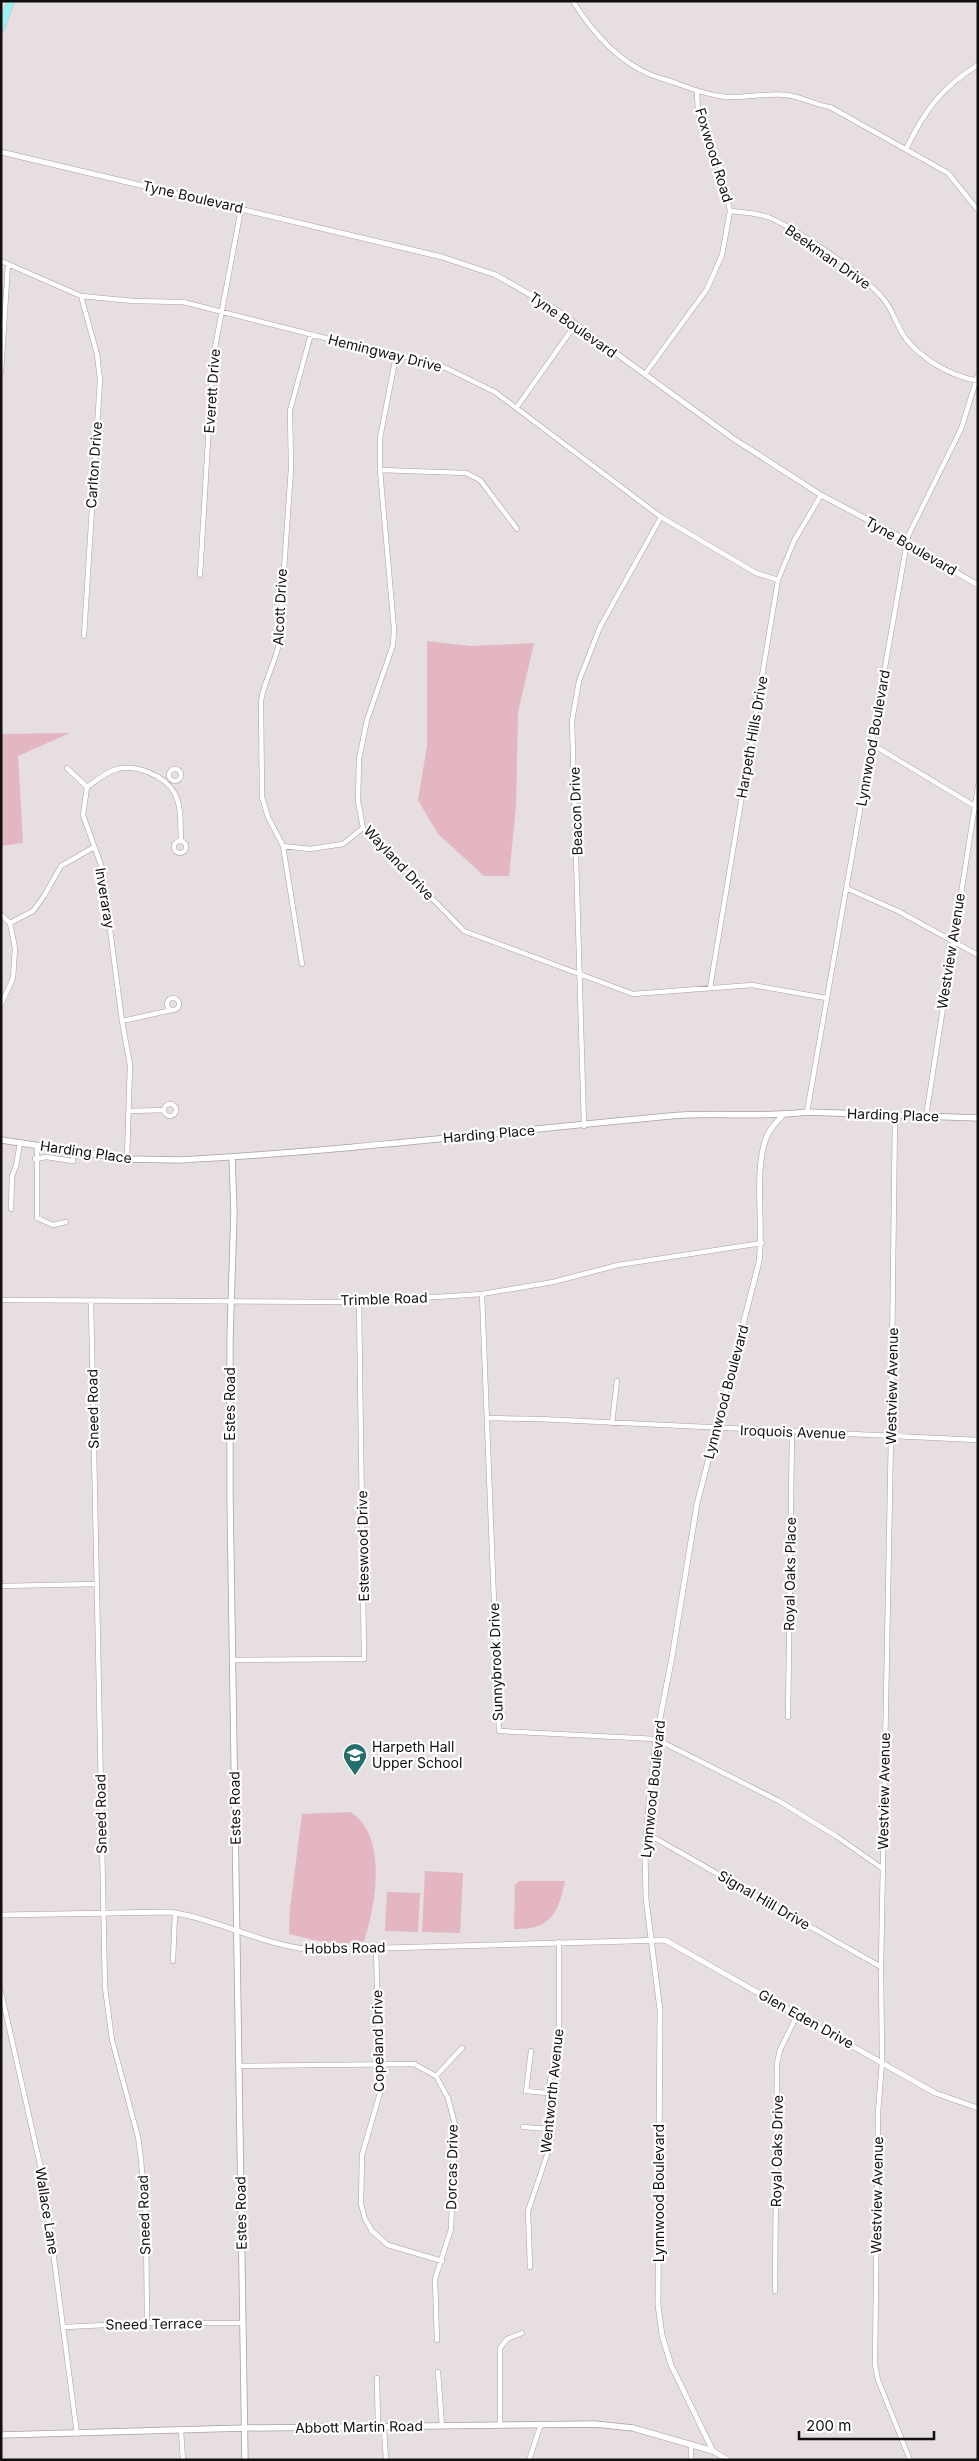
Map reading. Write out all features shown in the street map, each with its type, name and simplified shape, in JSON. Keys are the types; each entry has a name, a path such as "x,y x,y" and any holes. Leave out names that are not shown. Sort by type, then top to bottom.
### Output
{"main road":[{"path":"1,28 11,1"},
{"name":"Harding Place","path":"1,1140 127,1159 161,1161 232,1157 584,1126 672,1116 748,1113 783,1115 806,1112 978,1118"},
{"name":"Estes Road","path":"232,1157 234,1212 231,1300 232,1660 245,2460"},
{"name":"Abbott Martin Road","path":"1,2436 244,2428 595,2424 633,2428 691,2443 713,2451"}],"street":[{"path":"575,2 594,31 624,58 648,74 697,92 727,97 766,94 807,98 820,106 830,107 948,174 978,210"},
{"path":"906,149 919,122 941,92 978,65"},
{"name":"Foxwood Road","path":"645,374 707,289 721,258 730,211 721,168 710,149 698,112 697,92"},
{"name":"Tyne Boulevard","path":"1,152 440,256 496,275 555,309 734,439 821,495 902,538 908,544 978,585"},
{"name":"Everett Drive","path":"200,575 213,358 241,209"},
{"name":"Beekman Drive","path":"730,211 749,212 767,217 810,241 860,277 882,297 907,339 936,365 950,373 977,379"},
{"name":"Hemingway Drive","path":"1,261 81,296 133,301 183,302 396,356 410,357 446,368 483,385 517,407 661,517 756,573 778,580"},
{"path":"1,372 8,264"},
{"name":"Carlton Drive","path":"81,296 97,354 100,380 84,636"},
{"path":"517,407 576,325"},
{"name":"Alcott Drive","path":"302,964 283,846 268,817 262,797 261,701 263,685 277,656 279,642 291,468 290,410 311,334"},
{"name":"Wayland Drive","path":"396,356 380,438 380,470 394,629 393,645 367,720 359,759 358,801 363,828 464,931 581,975 633,994 752,985 826,998"},
{"name":"Lynnwood Boulevard","path":"806,1112 873,745 908,536 928,491 960,429 977,379"},
{"path":"380,470 466,474 480,480 517,529"},
{"name":"Harpeth Hills Drive","path":"710,988 778,580 794,541 821,495"},
{"name":"Beacon Drive","path":"584,1126 572,721 580,680 600,627 661,517"},
{"path":"873,745 976,807"},
{"path":"67,768 87,787 114,770 138,769 151,774 174,793 178,804 181,841"},
{"path":"166,785 171,779"},
{"name":"Westview Avenue","path":"926,1116 952,940 976,807 978,786"},
{"name":"Inveraray","path":"87,787 83,815 102,868 122,1021 130,1065 127,1159"},
{"path":"283,846 310,849 343,844 363,828"},
{"path":"10,923 32,911 44,896 61,866 94,847"},
{"path":"846,888 898,911 978,955"},
{"path":"1,915 10,923 15,948 13,978 1,1005"},
{"path":"122,1021 172,1010"},
{"path":"130,1111 164,1110"},
{"name":"Lynnwood Boulevard","path":"713,2451 671,2365 662,2335 658,2305 660,2010 646,1900 646,1833 656,1740 672,1658 697,1504 757,1272 762,1243 762,1152 770,1131 783,1115"},
{"name":"Westview Avenue","path":"894,1115 891,1436 881,1967 882,2062 878,2113 875,2365 881,2389 910,2460"},
{"path":"10,1209 12,1176 16,1166 20,1143"},
{"path":"37,1146 35,1159 38,1218 53,1225 66,1222"},
{"path":"35,1159 46,1157 72,1161 74,1151"},
{"name":"Trimble Road","path":"1,1300 359,1302 482,1294 553,1282 618,1264 762,1243"},
{"name":"Sunnybrook Drive","path":"482,1294 499,1730 598,1738 656,1740 779,1801 836,1836 883,1869"},
{"name":"Sneed Road","path":"91,1300 103,1912 109,2024 138,2137 144,2181 147,2323"},
{"name":"Esteswood Drive","path":"232,1660 364,1659 359,1302"},
{"path":"612,1423 617,1381"},
{"name":"Iroquois Avenue","path":"488,1418 978,1440"},
{"name":"Royal Oaks Place","path":"788,1717 792,1431"},
{"path":"1,1586 96,1584"},
{"name":"Signal Hill Drive","path":"646,1833 881,1967"},
{"name":"Hobbs Road","path":"1,1915 103,1912 176,1913 294,1949 634,1940"},
{"path":"173,1961 176,1913"},
{"name":"Glen Eden Drive","path":"634,1940 665,1940 935,2093 978,2108"},
{"name":"Wentworth Avenue","path":"530,2267 528,2211 547,2155 550,2129 548,2093 559,2026 559,1942"},
{"name":"Copeland Drive","path":"376,1948 380,2093 362,2155 361,2204 365,2219 372,2231 388,2245 442,2261"},
{"name":"Wallace Lane","path":"1,1992 44,2182 65,2327 77,2434"},
{"name":"Royal Oaks Drive","path":"775,2291 777,2063 780,2050 797,2014"},
{"path":"239,2066 414,2064 436,2076 462,2048"},
{"path":"531,2051 526,2091 548,2093"},
{"name":"Dorcas Drive","path":"436,2076 448,2098 454,2125 451,2229 435,2279 437,2340"},
{"path":"523,2127 550,2129"},
{"name":"Sneed Terrace","path":"65,2327 147,2323 243,2323"},
{"path":"500,2425 500,2348 507,2339 522,2333"},
{"path":"438,2372 442,2426"},
{"path":"376,2378 386,2460"},
{"path":"529,2460 541,2424"},
{"path":"181,2431 183,2460"},
{"path":"691,2443 691,2460"},
{"path":"713,2451 728,2460"}],"shaded area":[{"path":"427,641 471,646 534,643 518,712 516,807 509,876 484,876 438,834 418,800 427,746"},
{"path":"70,733 18,756 23,843 1,846 1,734"},
{"path":"350,1812 362,1822 370,1836 376,1871 372,1909 364,1941 326,1942 289,1934 290,1909 302,1814"},
{"path":"425,1871 463,1873 460,1933 422,1932"},
{"path":"519,1881 565,1881 556,1911 545,1923 527,1929 514,1929 515,1885"},
{"path":"387,1892 420,1893 418,1932 385,1931"}],"place":[{"name":"Harpeth Hall Upper School","path":"355,1776"}]}
